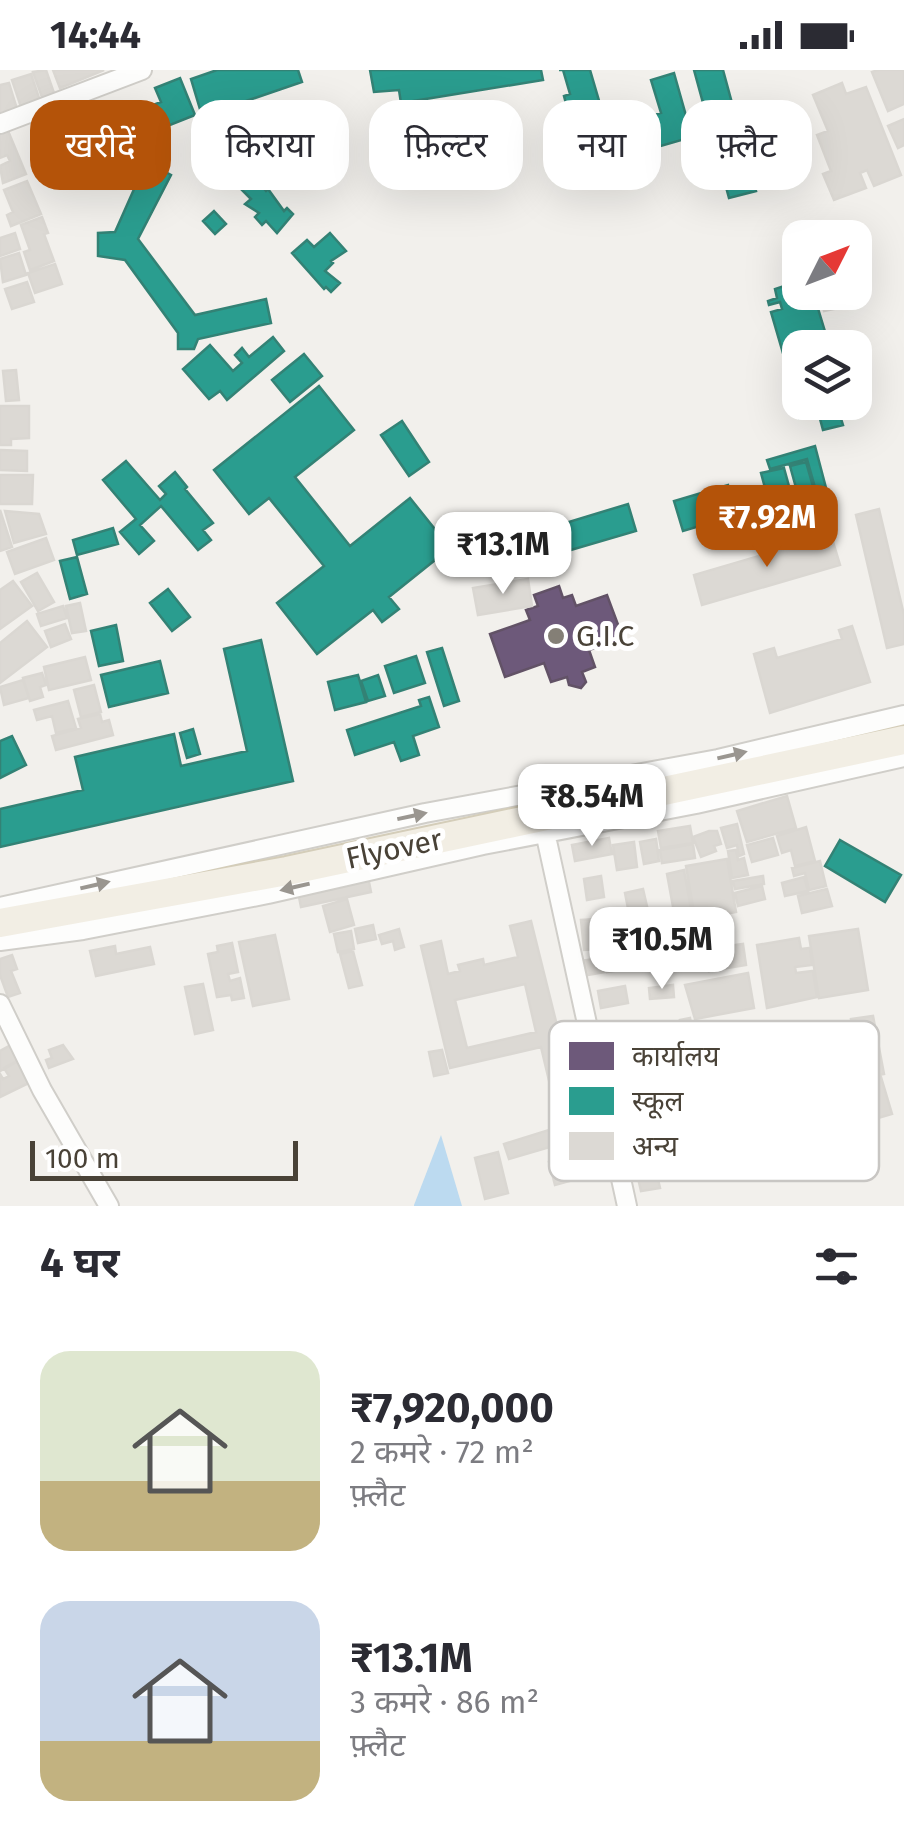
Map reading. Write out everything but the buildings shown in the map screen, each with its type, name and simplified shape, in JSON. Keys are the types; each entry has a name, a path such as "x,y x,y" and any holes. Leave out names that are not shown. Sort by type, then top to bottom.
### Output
{"main road":[{"name":"Flyover","path":"0,923 287,871 904,740"}],"street":[{"path":"0,124 142,70"},
{"path":"0,908 425,813 718,758 904,715"},
{"path":"0,941 83,930 268,894 904,757"},
{"path":"545,832 586,1021"},
{"path":"0,1004 42,1090 110,1206"},
{"path":"622,1181 627,1206"}],"water":[{"path":"441,1135 462,1206 414,1206 414,1205"}],"place":[{"name":"G.I.C","path":"556,636"}]}
